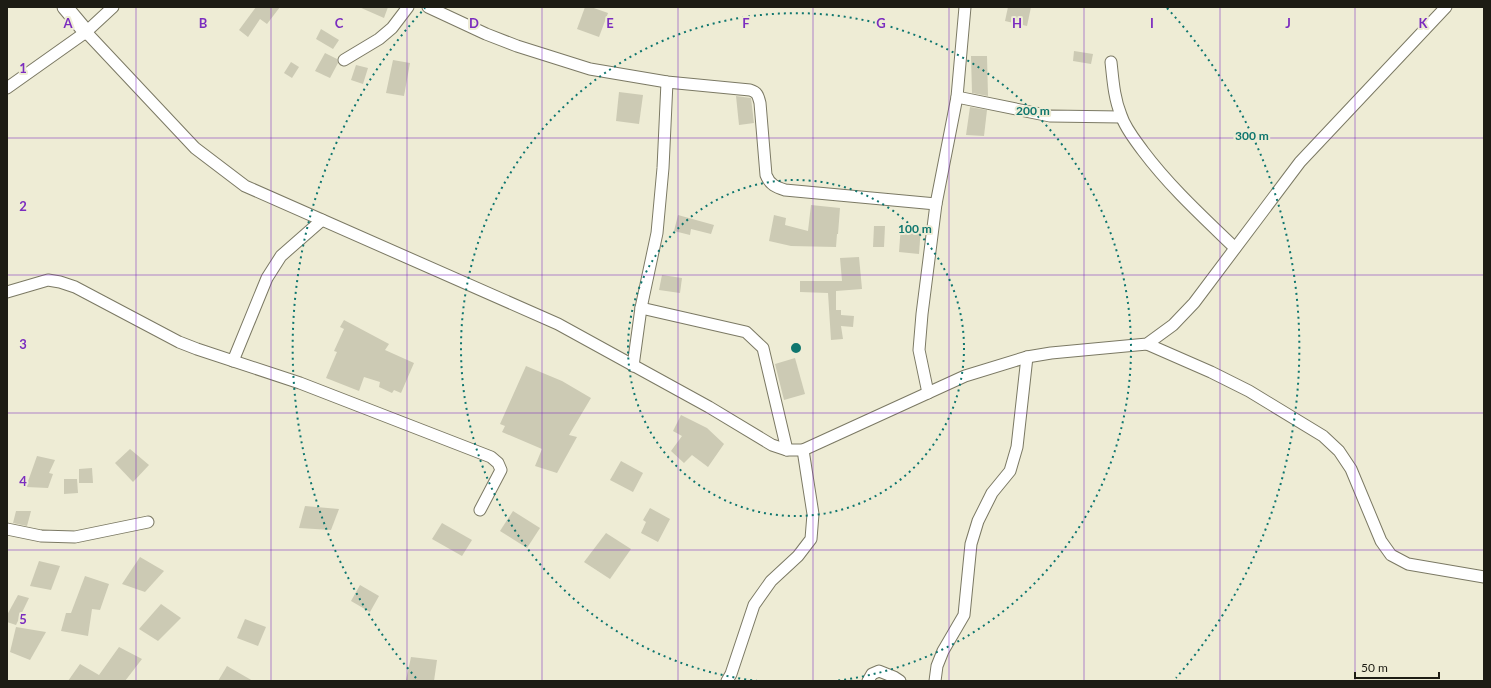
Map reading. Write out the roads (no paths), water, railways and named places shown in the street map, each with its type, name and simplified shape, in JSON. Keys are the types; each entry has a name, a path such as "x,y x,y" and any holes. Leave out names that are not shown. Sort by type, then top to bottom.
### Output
{"street":[{"path":"65,7 86,32 195,148 245,186 558,324 772,445 787,450 803,450 966,376 1027,358 1051,353 1147,344 1211,372 1242,388 1323,436 1339,451 1351,469 1381,541 1392,556 1408,564 1484,577"},
{"path":"7,88 86,32 113,7"},
{"path":"344,60 392,28 408,7"},
{"path":"428,7 486,34 517,46 590,69 667,82 750,90 755,92 758,95 760,103 766,175 774,186 785,190 936,204"},
{"path":"928,393 919,350 922,314 936,204 957,97 965,7"},
{"path":"1147,344 1173,325 1194,303 1300,162 1446,7"},
{"path":"1111,62 1114,97 1121,117 1134,140 1178,192 1235,248"},
{"path":"634,366 641,308 657,233 663,168 667,82"},
{"path":"957,97 1050,116 1121,117"},
{"path":"233,361 267,278 281,256 322,220"},
{"path":"7,292 48,280 75,287 179,342 300,383 491,457 498,463 501,470 480,510"},
{"path":"641,308 746,332 757,341 763,348 787,450"},
{"path":"935,681 937,666 943,651 964,615 971,544 978,522 992,493 1010,471 1014,461 1017,447 1027,358"},
{"path":"727,681 731,674 754,605 771,581 798,556 811,539 813,514 803,450"},
{"path":"7,529 41,536 75,537 148,522"},
{"path":"868,681 872,674 879,671 900,681"}]}
